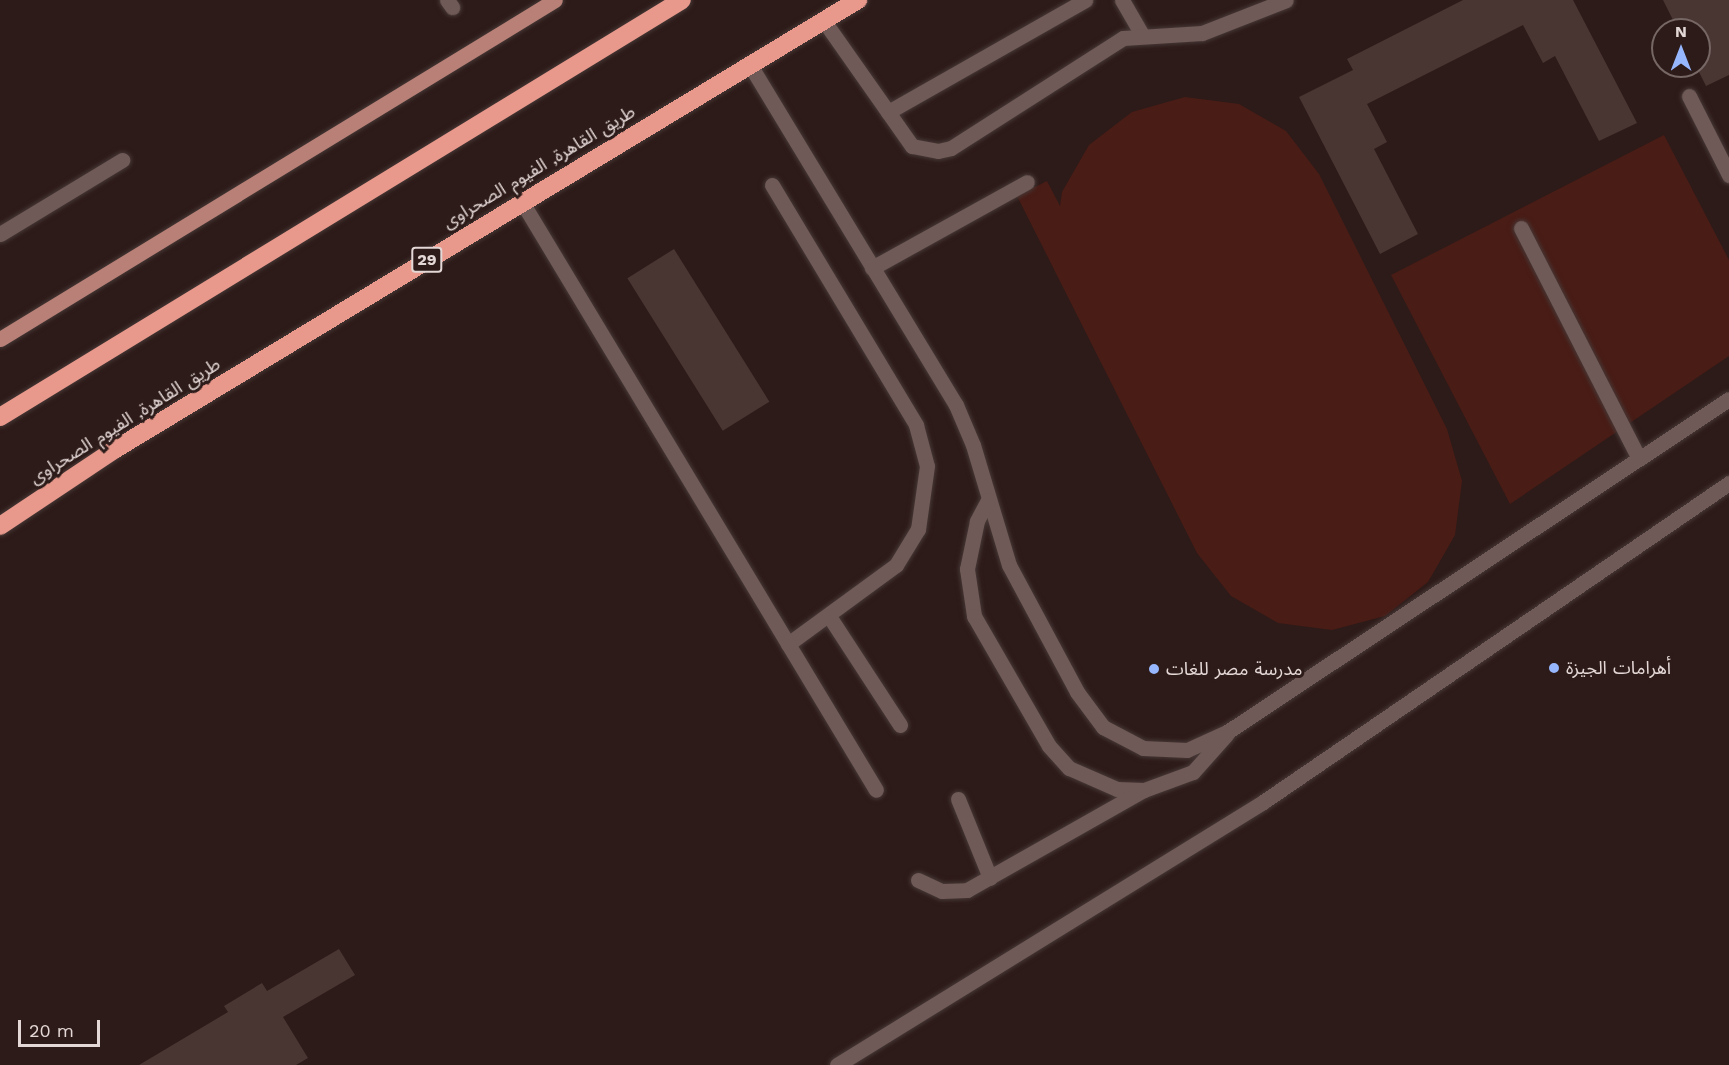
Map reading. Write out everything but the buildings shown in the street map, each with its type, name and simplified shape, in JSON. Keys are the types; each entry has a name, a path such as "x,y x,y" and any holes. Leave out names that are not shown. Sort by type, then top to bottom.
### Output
{"highway":[{"path":"0,417 682,0"},
{"name":"طريق القاهرة, الفيوم الصحراوى","path":"0,526 114,450 858,0"}],"main road":[{"path":"0,339 555,0"}],"lane":[{"path":"888,112 1085,0"},
{"path":"1122,0 1141,33"},
{"path":"824,21 912,146 924,151 951,148 1098,50 1141,33 1202,33 1287,0"},
{"path":"750,65 956,405 1014,575 1077,692 1104,727 1143,748 1165,751 1187,750 1227,732 1729,399"},
{"path":"1689,96 1729,175"},
{"path":"0,234 122,160"},
{"path":"872,268 1027,182"},
{"path":"772,185 906,406 927,466 925,508 909,548 881,580 788,644"},
{"path":"522,202 876,790"},
{"path":"1521,228 1639,459"},
{"path":"837,1065 1263,802 1729,483"},
{"path":"988,500 977,521 967,569 968,592 983,639 1049,746 1069,768 1109,787 1144,790"},
{"path":"829,616 900,725"},
{"path":"918,880 954,892 990,878 1144,790 1193,772 1227,732"},
{"path":"958,799 990,878"}],"shaded area":[{"path":"1185,97 1239,104 1286,131 1319,174 1447,429 1462,481 1455,535 1428,582 1385,616 1332,630 1278,623 1231,596 1197,553 1017,196 1047,181 1060,206 1062,192 1089,145 1132,112"},
{"path":"1664,135 1729,260 1729,356 1510,504 1391,275"}],"place":[{"name":"أهرامات الجيزة","path":"1554,668"},
{"name":"مدرسة مصر للغات","path":"1154,669"}]}
